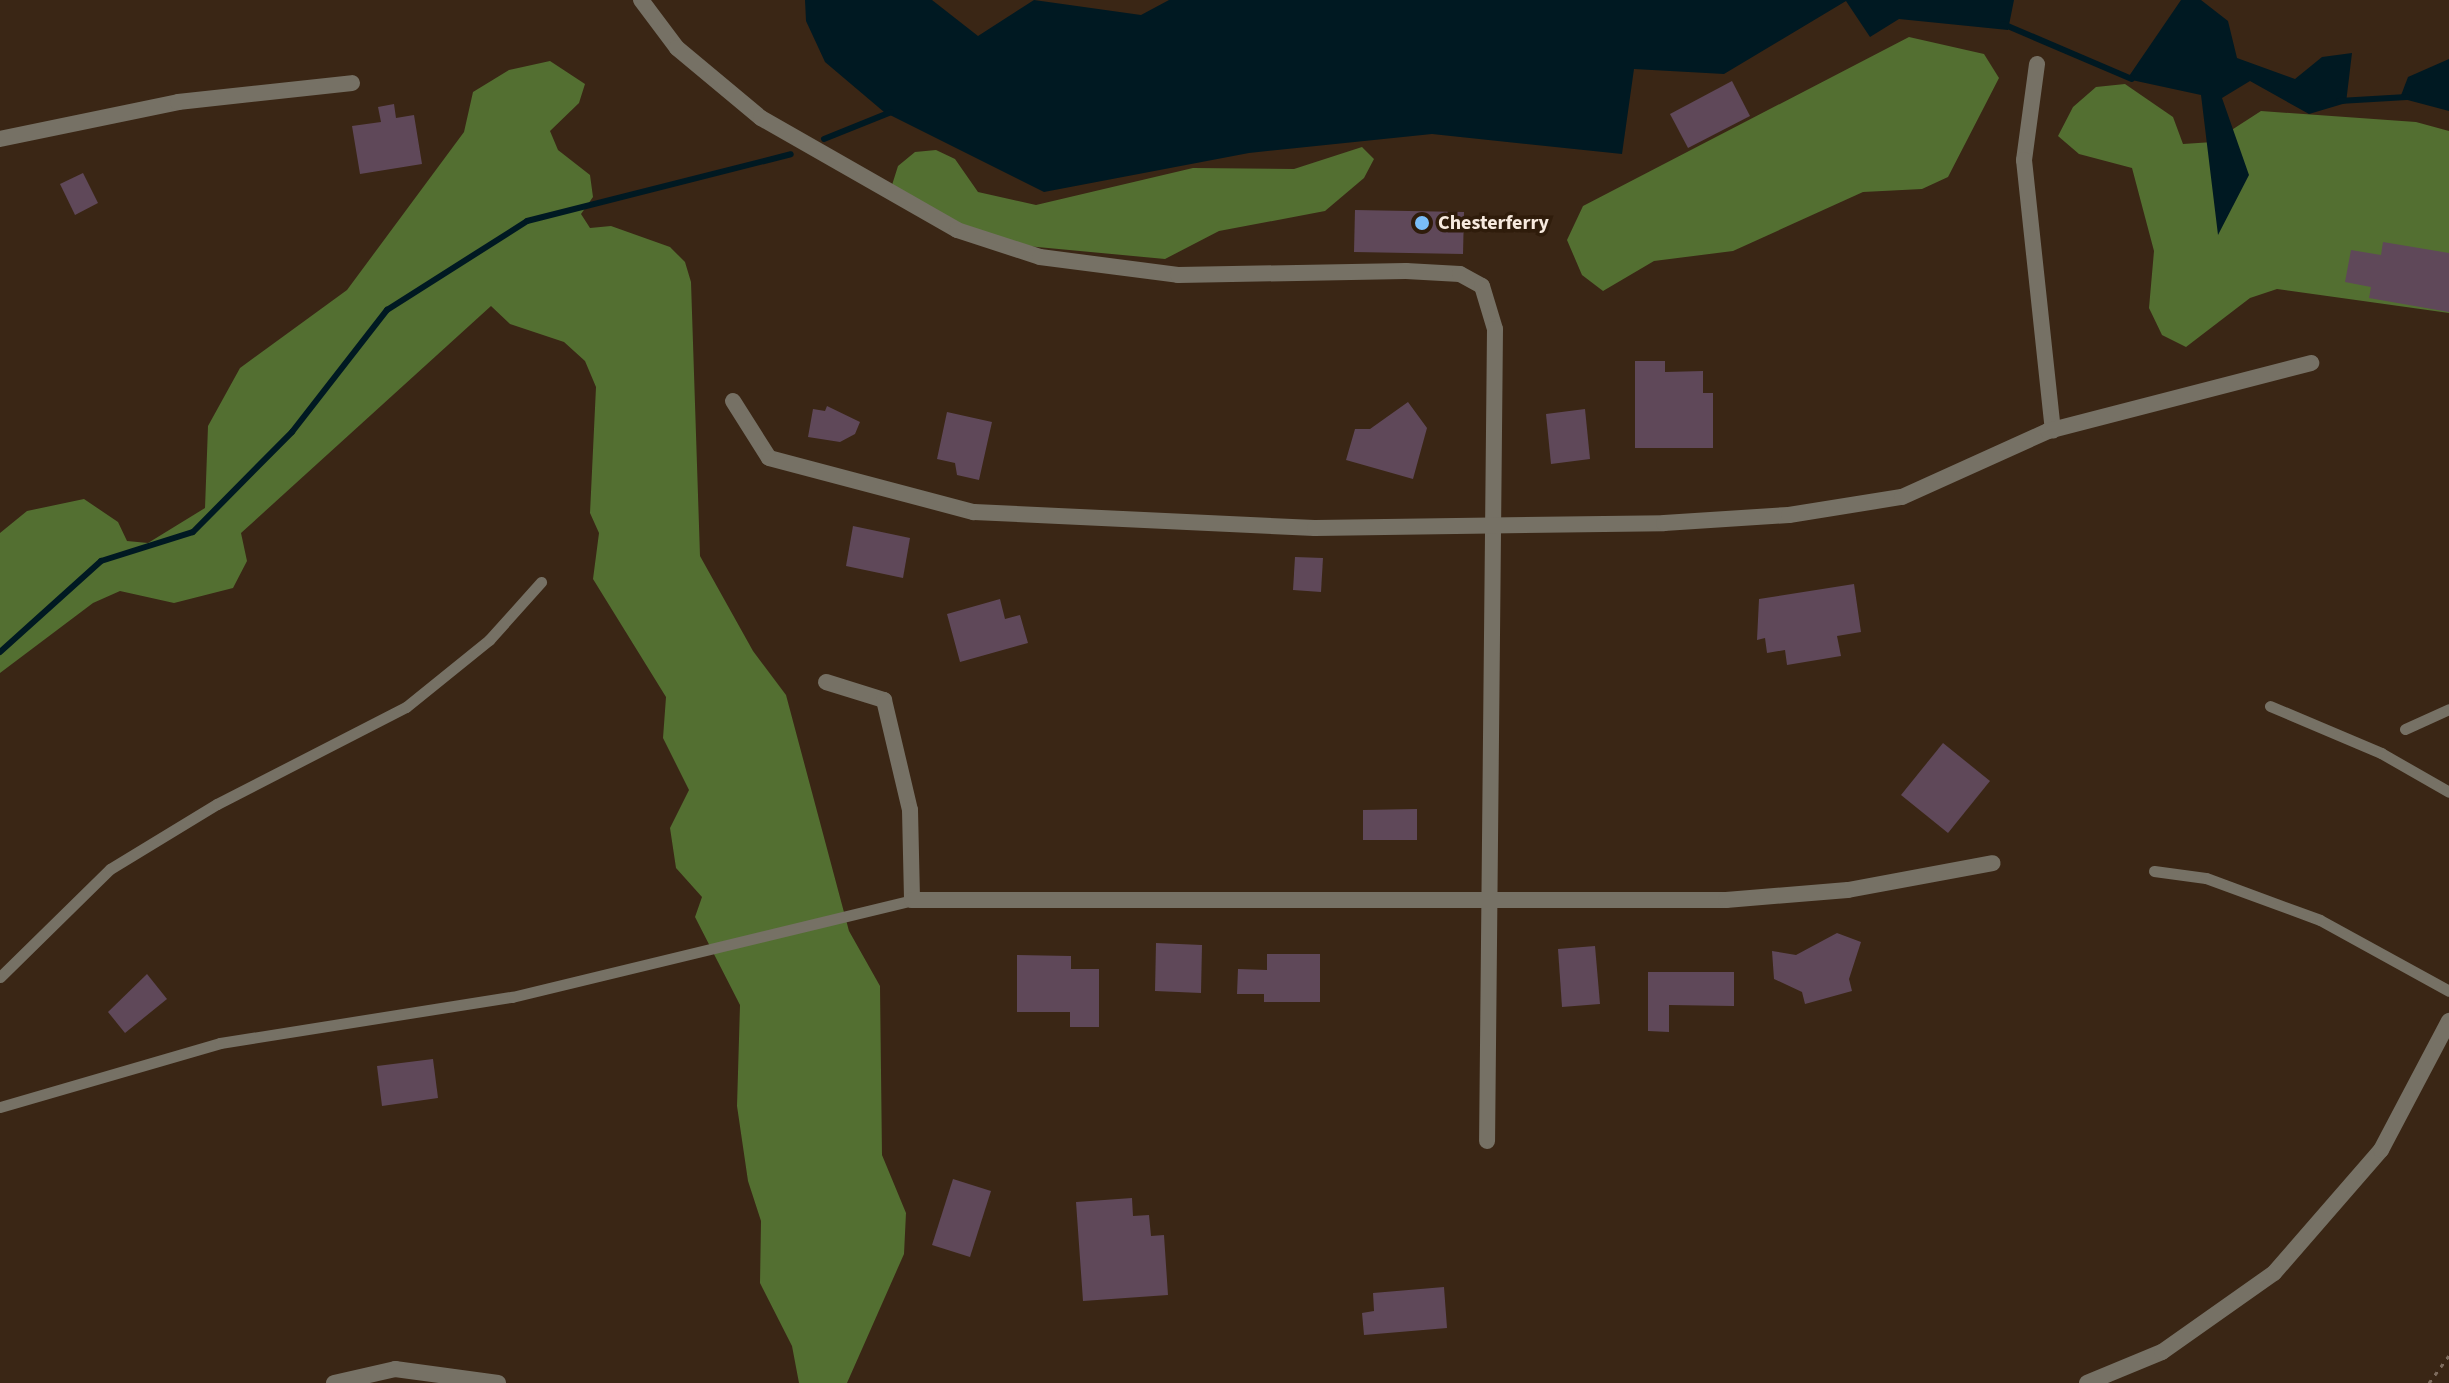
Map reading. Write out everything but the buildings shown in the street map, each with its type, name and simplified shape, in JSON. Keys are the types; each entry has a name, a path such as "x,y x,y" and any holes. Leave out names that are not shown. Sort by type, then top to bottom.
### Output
{"street":[{"path":"641,0 677,48 761,118 957,230 1040,257 1178,275 1406,271 1460,274 1482,286 1495,329 1487,1141"},
{"path":"2037,64 2024,160 2053,430"},
{"path":"0,139 178,102 352,83"},
{"path":"733,401 769,458 974,512 1315,528 1493,526 1774,516 1902,497 2053,430 2311,363"},
{"path":"826,682 884,700 910,810 912,900 1726,900 1848,890 1993,863"},
{"path":"2087,1383 2162,1352 2274,1273 2381,1150 2449,1021"},
{"path":"334,1383 395,1369 498,1383"}],"lane":[{"path":"0,977 110,869 217,804 406,707 489,640 541,582"},
{"path":"2270,706 2381,753 2449,792"},
{"path":"2405,729 2449,709"},
{"path":"2154,871 2206,878 2320,920 2449,991"},
{"path":"0,1107 220,1043 512,997 912,900"}],"path":[{"path":"2429,1383 2449,1355"}],"green space":[{"path":"1909,37 1984,54 1999,78 1948,177 1922,189 1863,192 1733,251 1654,261 1603,291 1582,275 1567,240 1583,206"},
{"path":"550,61 585,84 579,103 550,131 558,150 590,175 593,197 581,214 590,228 611,226 670,247 685,262 691,282 700,556 753,651 786,695 849,931 880,986 882,1155 906,1213 904,1254 847,1383 799,1383 792,1346 760,1283 761,1221 748,1181 737,1106 740,1005 695,917 702,897 676,868 670,828 689,790 663,738 666,697 593,579 599,533 590,513 596,387 585,361 564,342 510,324 491,306 241,533 247,561 233,588 174,603 120,591 93,603 0,673 0,533 27,511 84,499 118,522 127,541 148,543 205,508 208,426 240,368 347,290 464,132 473,92 509,70"},
{"path":"2125,84 2173,117 2183,144 2213,142 2261,111 2416,122 2449,131 2449,313 2277,289 2250,298 2186,347 2162,335 2149,308 2154,251 2132,168 2079,154 2058,136 2073,107 2096,87"},
{"path":"1362,147 1374,159 1364,178 1325,211 1219,231 1165,259 1016,245 921,209 892,185 898,166 915,152 936,150 955,159 978,192 1036,205 1193,168 1294,169"}],"water":[{"path":"805,0 932,0 978,36 1034,0 1141,15 1169,0 2014,0 2008,30 1899,19 1870,37 1846,1 1724,74 1634,69 1622,154 1432,134 1249,153 1044,192 884,112 825,62 806,21"},
{"path":"2181,0 2201,0 2228,21 2237,58 2295,79 2322,57 2352,53 2346,103 2309,114 2250,81 2222,98 2249,175 2218,235 2201,95 2127,79"},
{"path":"2449,59 2449,111 2400,98 2408,77"}],"waterway":[{"path":"2003,24 2132,79"},
{"path":"2339,101 2407,97"},
{"path":"824,139 891,112"},
{"path":"0,652 101,561 193,532 292,432 387,310 527,221 791,154"}],"place":[{"name":"Chesterferry","path":"1422,223"}]}
